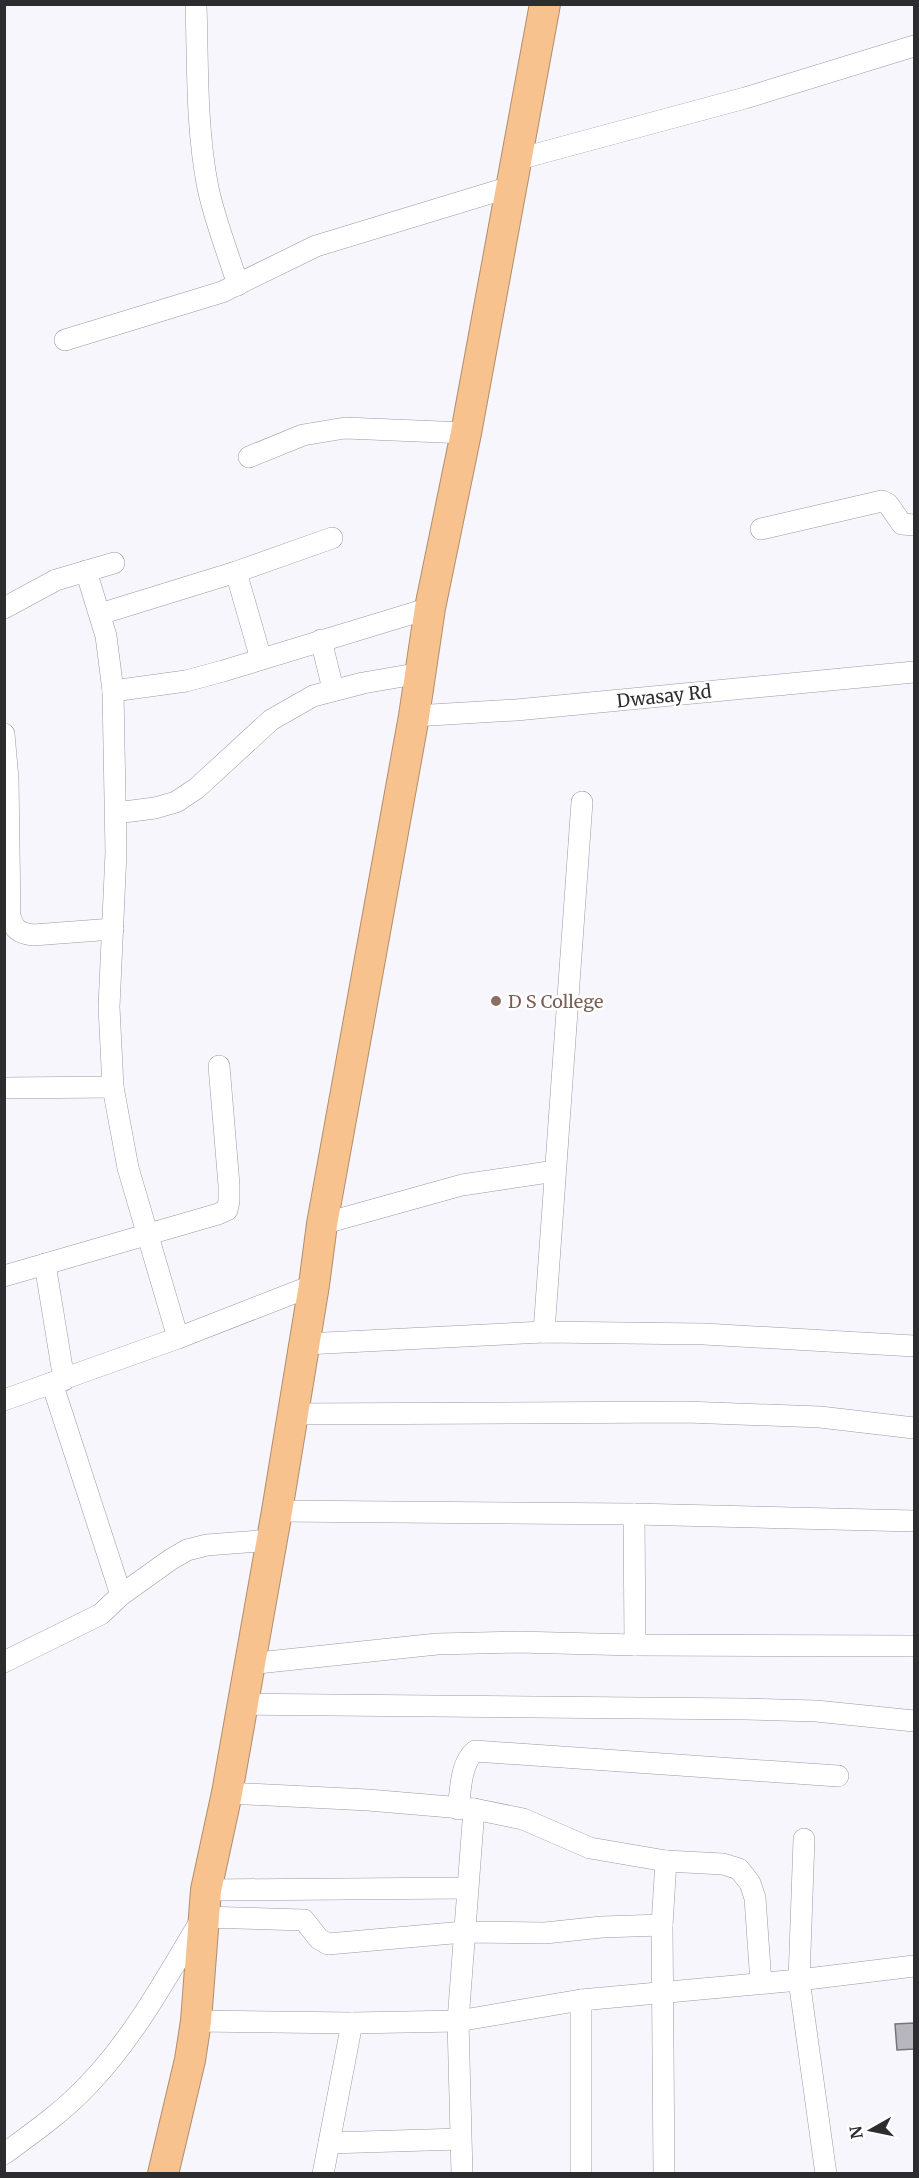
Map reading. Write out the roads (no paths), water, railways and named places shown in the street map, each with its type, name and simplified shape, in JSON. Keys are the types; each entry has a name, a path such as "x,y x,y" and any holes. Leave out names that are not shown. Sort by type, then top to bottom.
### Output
{"highway":[{"path":"163,2174 190,2060 196,2020 205,1904 272,1540 305,1344 322,1224 414,716 430,608 466,433 545,4"}],"street":[{"path":"196,4 200,132 204,165 214,210 238,285"},
{"path":"65,340 238,285 316,246 513,173 915,46"},
{"path":"249,457 303,435 345,428 466,433"},
{"path":"760,529 882,501 888,504 902,524 915,525"},
{"path":"100,614 236,572 332,538"},
{"path":"4,608 56,580 114,563"},
{"path":"86,571 106,636 113,691 116,813 109,1007 112,1087 128,1168 178,1338"},
{"path":"236,572 261,659"},
{"path":"113,691 186,681 430,608"},
{"path":"321,640 333,689"},
{"name":"Dwasay Rd","path":"414,716 516,710 915,672"},
{"path":"116,813 155,808 176,802 197,789 271,720 313,696 333,689 421,673"},
{"path":"4,734 8,779 10,916 14,928 21,933 33,935 113,929"},
{"path":"544,1332 582,802"},
{"path":"4,1276 227,1210 229,1185 219,1066"},
{"path":"4,1088 112,1087"},
{"path":"322,1224 462,1185 555,1171"},
{"path":"45,1264 58,1382 121,1595"},
{"path":"4,1400 178,1338 314,1285"},
{"path":"305,1344 544,1332 704,1334 915,1346"},
{"path":"292,1414 686,1413 820,1417 915,1428"},
{"path":"277,1510 634,1514 915,1521"},
{"path":"634,1514 635,1645"},
{"path":"4,1662 101,1614 121,1595 187,1550 207,1545 272,1540"},
{"path":"248,1664 437,1644 518,1642 635,1645 915,1646"},
{"path":"241,1704 769,1710 826,1712 915,1721"},
{"path":"462,2174 458,2021 467,1888 465,1765 469,1757 475,1751 838,1776"},
{"path":"227,1793 368,1800 466,1809 523,1820 590,1848 666,1861 723,1864 739,1869 750,1883 755,1898 761,1983"},
{"path":"804,1839 799,1980 826,2174"},
{"path":"664,2174 662,1925 666,1861"},
{"path":"205,1904 467,1888"},
{"path":"205,1904 304,1920 319,1939 328,1944 464,1932 545,1933 602,1927 662,1925"},
{"path":"4,2154 48,2122 97,2075 132,2032 205,1904"},
{"path":"196,2020 352,2023 458,2021 581,2000 799,1980 915,1966"},
{"path":"581,2000 581,2174"},
{"path":"323,2174 352,2023"},
{"path":"329,2143 460,2139"}],"place":[{"name":"D S College","path":"496,1001"}]}
